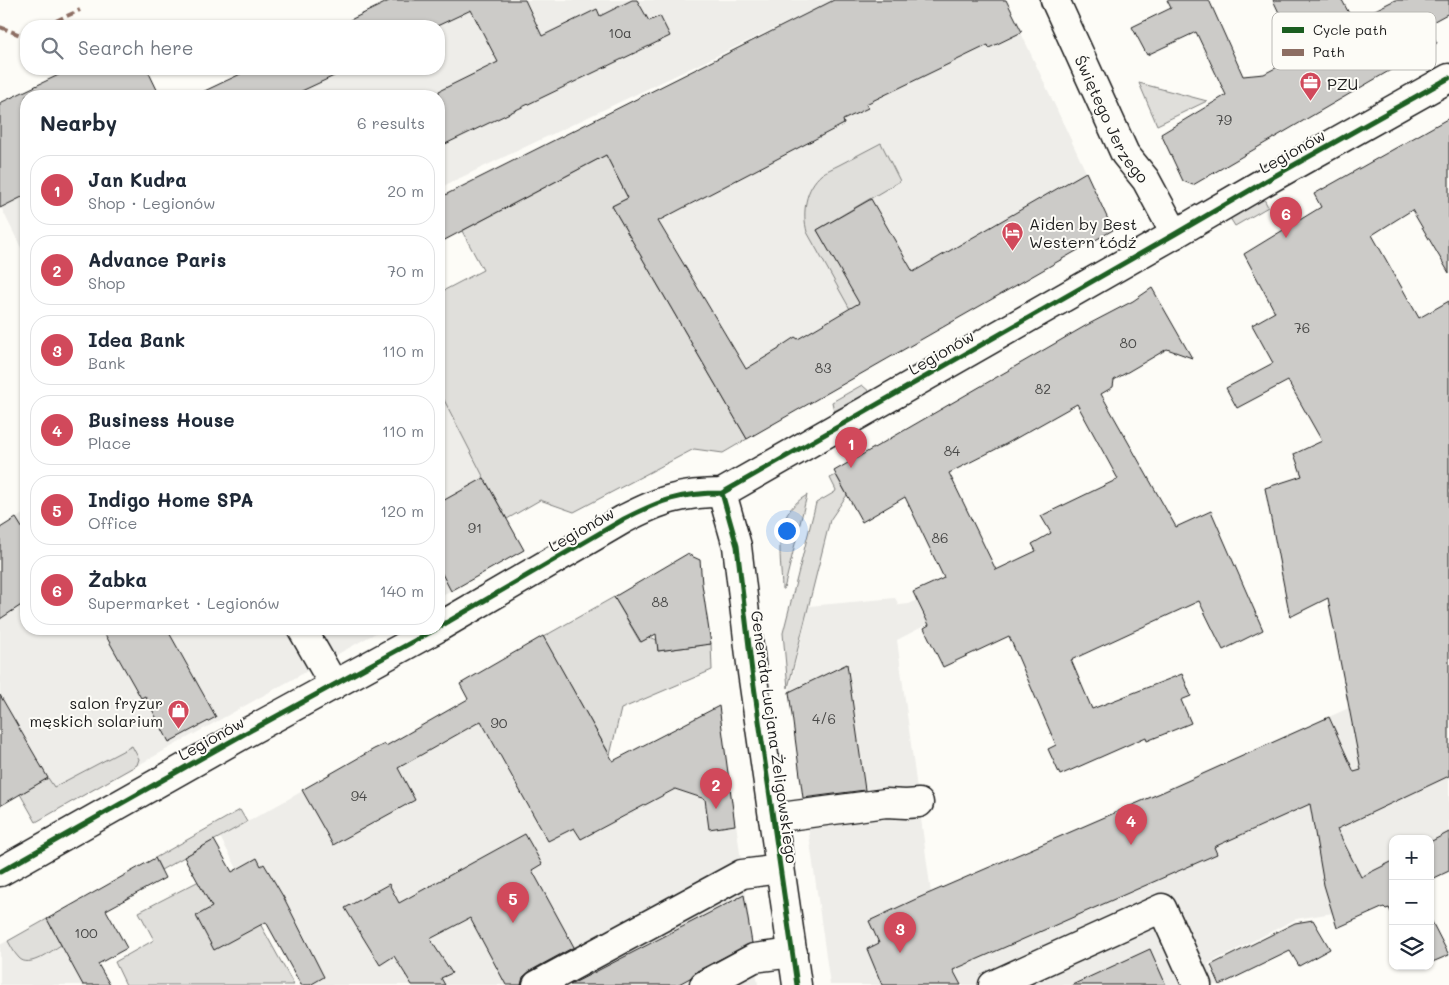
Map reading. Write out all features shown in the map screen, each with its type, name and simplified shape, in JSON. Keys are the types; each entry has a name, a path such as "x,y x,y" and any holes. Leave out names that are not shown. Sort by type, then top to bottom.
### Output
{"street":[{"name":"Świętego Jerzego","path":"1055,0 1125,154 1146,180 1175,234"},
{"name":"Legionów","path":"445,624 624,518 650,505 676,496 722,493 1279,173 1449,78"},
{"name":"Generała Lucjana Żeligowskiego","path":"722,493 737,546 752,672 797,985"},
{"path":"305,635 334,686"},
{"name":"Legionów","path":"0,872 244,734 425,635"},
{"path":"773,818 886,803 919,803"},
{"path":"537,985 742,874 780,868"},
{"path":"993,985 1162,908 1197,985"},
{"path":"704,985 754,958 792,953"}],"shaded area":[{"path":"389,0 834,0 445,185 445,90 206,90 238,75 445,75 445,20 348,20"},
{"path":"1009,7 1113,230 747,439 612,206 643,192 830,94"},
{"path":"1139,83 1207,101 1157,125"},
{"path":"881,143 900,181 817,230 860,303 850,309 807,232 805,217 806,201 812,186 822,174"},
{"path":"606,155 628,198 612,206 747,439 723,453 694,449 574,512 540,500 507,519 445,402 445,290 483,270 462,231"},
{"path":"20,198 20,246 0,205 1,207"},
{"path":"1264,199 1268,207 1235,226 1230,218"},
{"path":"862,385 871,393 834,411 832,402"},
{"path":"1449,389 1449,856 1434,863 1434,835 1389,835 1389,885 1333,913 1296,919 1208,964 1219,985 830,985 789,692 809,606 895,598 899,605 909,604 917,600 928,624 897,640 931,893 1349,708 1328,599 1325,600 1297,463"},
{"path":"445,402 524,550 445,594"},
{"path":"836,475 847,495 830,520 788,688 783,633 816,503 835,492 836,490 830,478"},
{"path":"807,495 784,589 782,589 780,549 783,524 788,513"},
{"path":"20,516 20,635 372,635 36,822 0,746 0,529"},
{"path":"614,597 640,642 650,637 657,640 658,651 711,644 712,670 621,709 610,755 543,637"},
{"path":"468,699 540,827 723,728 758,985 300,985 220,837"},
{"path":"132,746 139,759 137,765 36,822 20,794 48,778 54,787"},
{"path":"240,810 247,822 161,870 155,858"},
{"path":"228,866 294,985 126,985 115,962 154,940 139,912"},
{"path":"47,919 85,985 0,985 0,945"},
{"path":"47,919 61,945 40,958 23,961 8,941"}],"building":[{"path":"391,0 525,0 542,36 597,9 600,16 632,0 637,0 649,21 660,16 670,36 445,144 445,90 441,90 498,62 471,10 445,22 445,20 350,20"},
{"path":"834,0 1006,0 1022,32 989,48 988,45 866,104 868,108 843,120 844,124 658,221 746,369 795,337 798,339 859,303 817,230 871,199 913,272 1086,172 1113,230 747,439 612,206 628,198 606,155 445,240 445,195"},
{"path":"1167,0 1209,0 1243,76 1264,74 1272,70 1391,70 1193,185 1183,181 1161,134 1226,95 1196,32 1147,55 1132,27 1171,8"},
{"path":"1273,0 1342,0 1348,12 1279,12"},
{"path":"1395,0 1449,0 1449,13 1436,20 1436,12 1371,12"},
{"path":"58,75 150,75 157,90 27,90"},
{"path":"238,75 336,75 304,90 207,90"},
{"path":"20,93 20,198 0,208 0,103"},
{"path":"1449,118 1449,273 1412,210 1372,235 1419,318 1449,301 1449,776 1337,829 1361,877 1389,863 1389,908 1386,909 1384,907 1337,928 1324,885 1310,804 1214,847 1217,854 953,970 961,985 882,985 867,949 879,943 869,921 916,899 1165,791 1329,717 1354,772 1361,770 1328,598 1290,617 1265,488 1302,476 1294,454 1322,441 1288,381 1237,408 1226,388 1273,363 1252,325 1275,312 1244,254 1321,207 1314,194"},
{"path":"1152,288 1192,358 1167,349 1114,380 1113,387 1101,394 1176,527 1211,511 1263,630 1223,650 1199,601 1071,660 1092,709 1182,674 1191,696 1181,700 1191,723 1147,741 1146,737 1060,775 1048,749 1056,745 1009,636 943,667 924,628 929,625 913,592 944,578 905,497 862,522 834,471 1087,325 1133,301","holes":["1077,404 1118,479 1041,516 1051,533 1032,544 1036,551 996,570 949,473 1006,444"]},
{"path":"484,478 524,550 451,591 445,580 445,500"},
{"path":"16,518 20,524 20,606 0,619 0,528"},
{"path":"687,554 700,560 711,644 658,651 656,634 641,642 614,597"},
{"path":"105,635 170,635 216,717 169,742 145,696 141,698"},
{"path":"543,636 613,761 719,706 735,825 709,829 705,799 675,789 581,839 574,828 548,841 481,721 398,768 415,800 333,845 302,790 374,749 385,744 386,746 468,699 460,684"},
{"path":"847,664 865,790 803,798 789,692"},
{"path":"0,695 48,778 0,806"},
{"path":"1449,832 1449,871 1434,878 1434,840"},
{"path":"525,834 542,864 532,870 574,947 530,971 523,977 521,985 506,985 470,918 430,939 452,973 441,978 445,985 412,985 394,956 380,965 345,908 389,884 399,903"},
{"path":"214,840 232,872 257,858 261,866 264,864 284,898 324,977 310,985 301,985 266,922 214,950 196,916 212,907 184,857"},
{"path":"155,858 165,878 106,910 127,948 98,964 110,985 83,985 47,919"},
{"path":"744,895 752,943 697,971 690,978 677,985 570,985"},
{"path":"1313,920 1330,949 1299,966 1290,951 1220,985 1211,965 1295,923"},
{"path":"1434,926 1449,955 1434,961"},
{"path":"1150,949 1166,985 1072,985"}],"marked path":[{"path":"58,20 80,10"},
{"path":"0,27 20,35"}],"cycle path":[{"path":"445,623 637,512 660,502 682,496 722,493 1449,78"},
{"path":"722,493 737,546 752,672 797,985"},
{"path":"0,872 244,734 425,635"}],"place":[{"name":"PZU","path":"1311,102"},
{"name":"Żabka","path":"1286,238"},
{"name":"Aiden by Best Western Łódź","path":"1013,251"},
{"name":"Jan Kudra","path":"851,468"},
{"name":"salon fryzur męskich solarium","path":"179,730"},
{"name":"Advance Paris","path":"716,809"},
{"name":"Business House","path":"1131,845"},
{"name":"Indigo Home SPA","path":"513,923"},
{"name":"Idea Bank","path":"900,953"}]}
